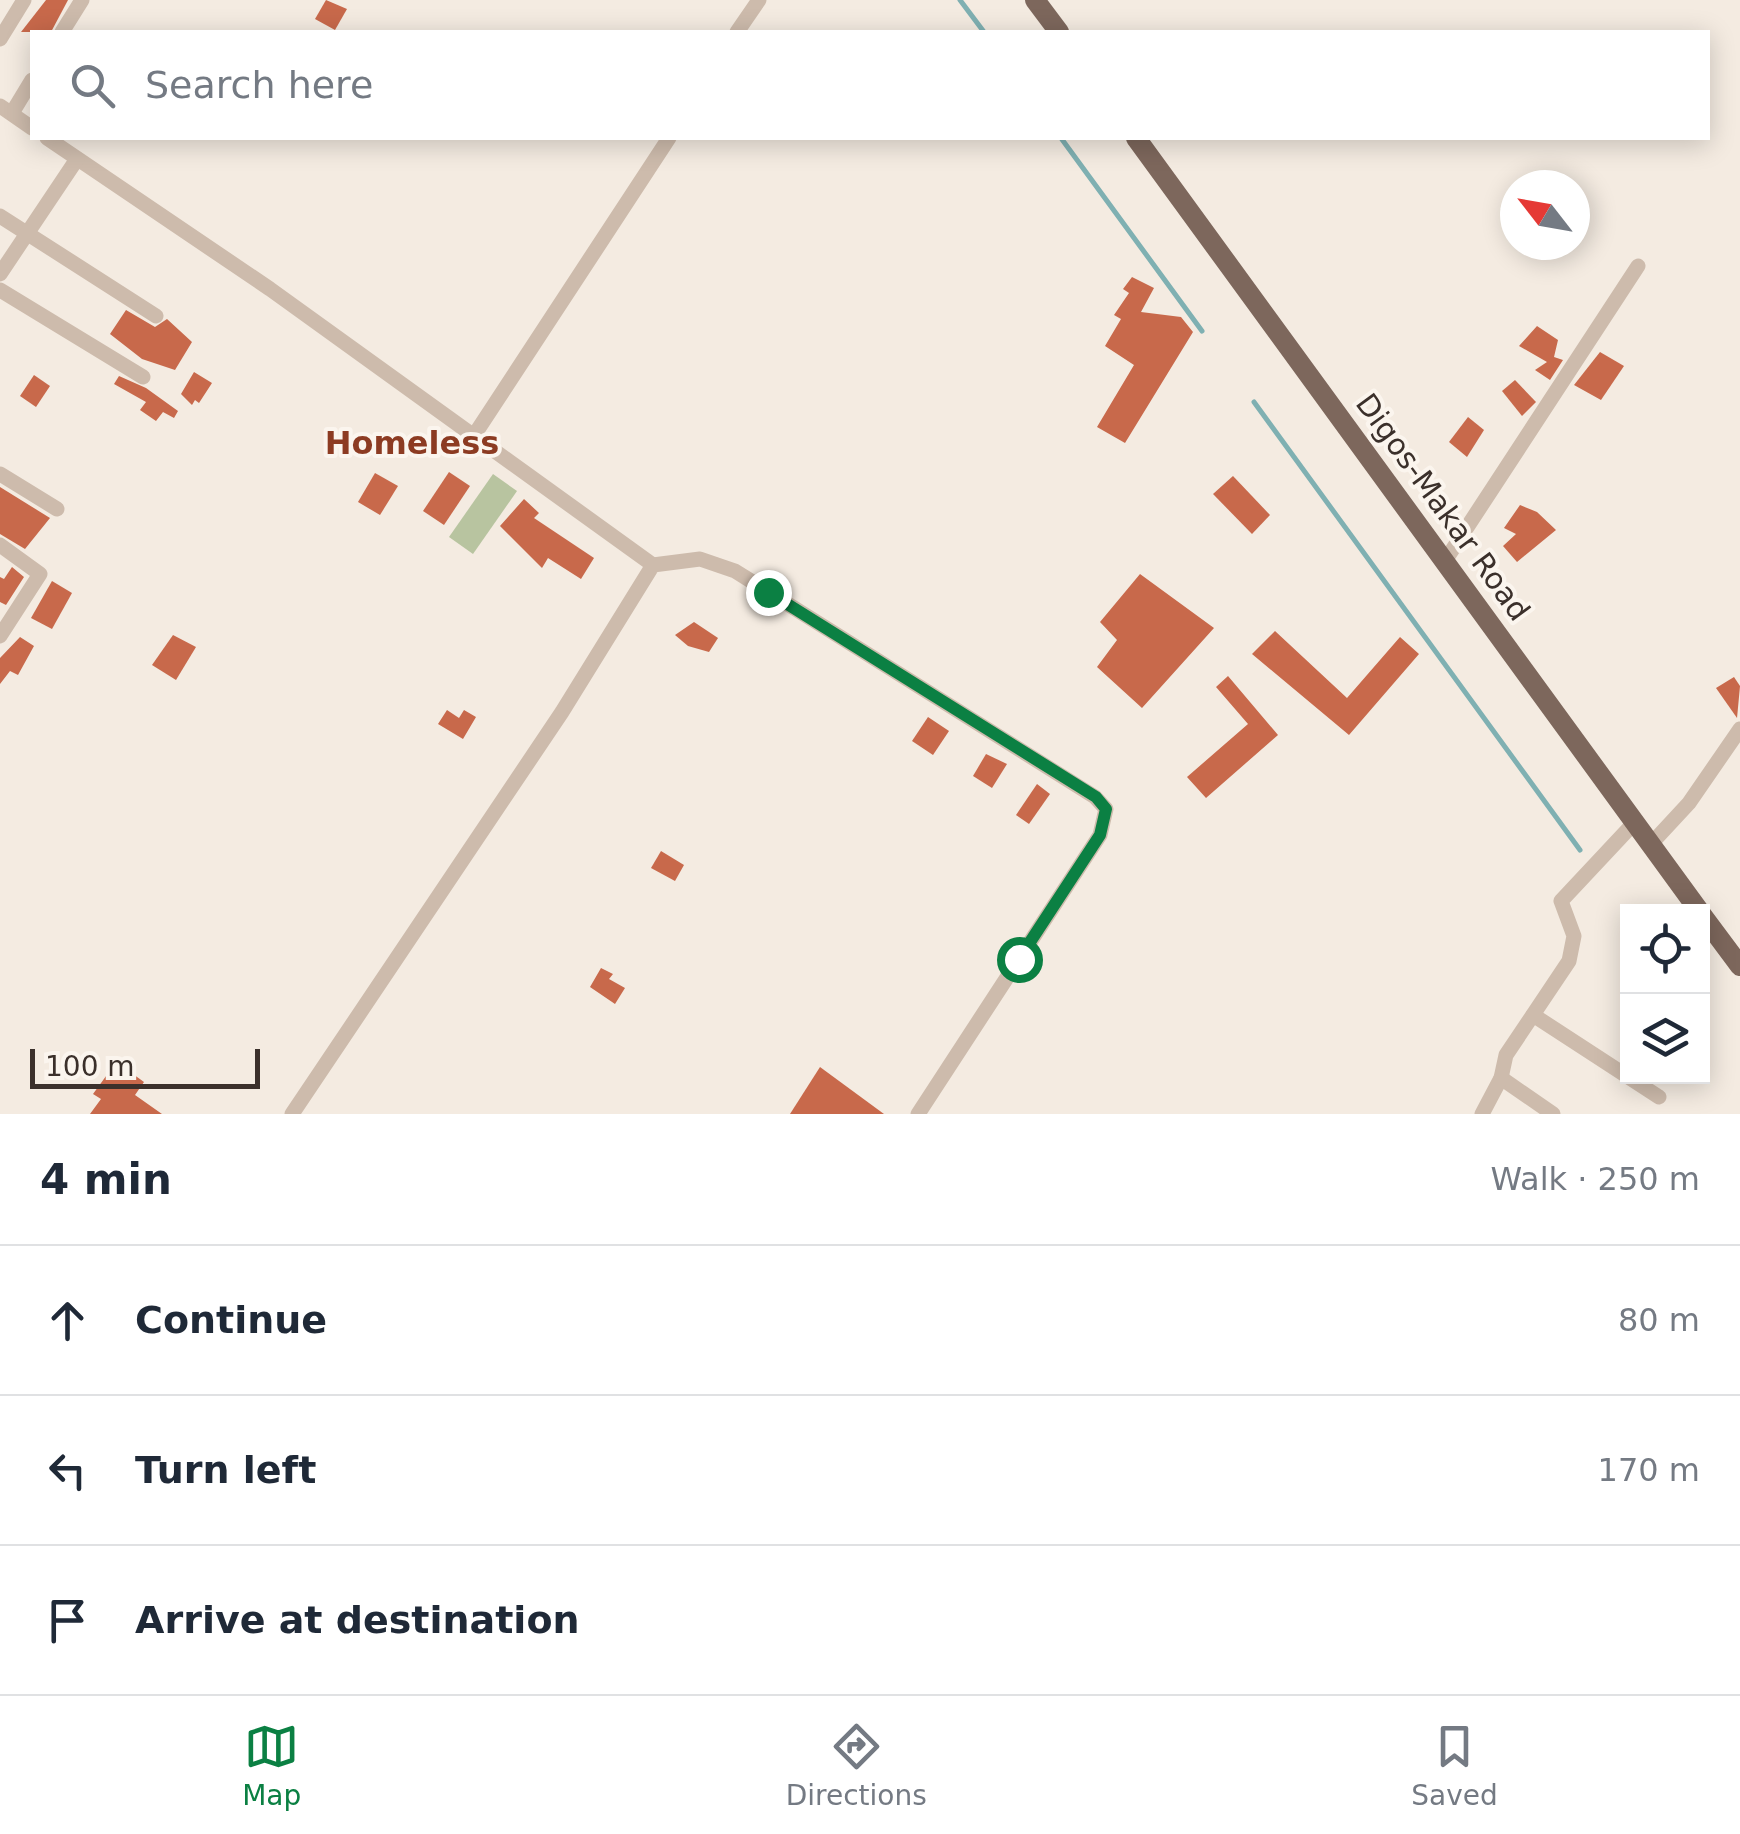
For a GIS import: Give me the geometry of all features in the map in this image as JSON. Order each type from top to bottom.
[{"type":"main road","points":[[1035,0],[1058,30]]},
{"type":"main road","name":"Digos-Makar Road","points":[[1137,140],[1694,904]]},
{"type":"main road","name":"Digos-Makar Road","points":[[1710,925],[1740,966]]},
{"type":"street","points":[[0,39],[24,0]]},
{"type":"street","points":[[63,30],[82,0]]},
{"type":"street","points":[[738,30],[758,0]]},
{"type":"street","points":[[30,82],[6,110],[30,127]]},
{"type":"street","points":[[50,140],[270,289],[654,566],[700,560],[735,572],[1096,797],[1106,809],[1100,835],[918,1114]]},
{"type":"street","points":[[474,437],[668,140]]},
{"type":"street","points":[[0,274],[77,159]]},
{"type":"street","points":[[0,216],[156,316]]},
{"type":"street","points":[[1445,561],[1638,266]]},
{"type":"street","points":[[0,290],[143,377]]},
{"type":"street","points":[[0,474],[57,509]]},
{"type":"street","points":[[0,545],[40,574],[0,636]]},
{"type":"street","points":[[292,1114],[562,712],[654,566]]},
{"type":"street","points":[[1651,844],[1689,804],[1740,729]]},
{"type":"street","points":[[1482,1114],[1500,1078],[1506,1055],[1574,946],[1561,902],[1635,822]]},
{"type":"street","points":[[1532,1015],[1659,1097]]},
{"type":"street","points":[[1500,1078],[1553,1114]]},
{"type":"green space","points":[[493,474],[517,491],[473,554],[449,537]]},
{"type":"building","points":[[46,0],[68,0],[52,30],[21,32]]},
{"type":"building","points":[[326,0],[347,9],[335,30],[315,19]]},
{"type":"building","points":[[1132,277],[1154,288],[1141,312],[1181,317],[1193,332],[1125,443],[1097,427],[1134,365],[1105,346],[1121,319],[1114,315],[1129,293],[1123,289]]},
{"type":"building","points":[[126,310],[155,327],[167,319],[192,342],[175,370],[142,359],[110,334]]},
{"type":"building","points":[[1537,326],[1558,340],[1554,357],[1563,360],[1550,380],[1535,370],[1547,362],[1519,346]]},
{"type":"building","points":[[1600,352],[1624,366],[1601,400],[1574,385]]},
{"type":"building","points":[[194,372],[212,383],[199,403],[195,400],[192,405],[181,394]]},
{"type":"building","points":[[34,375],[50,386],[36,407],[20,396]]},
{"type":"building","points":[[119,376],[146,388],[178,411],[174,418],[163,412],[156,421],[140,410],[146,402],[114,384]]},
{"type":"building","points":[[1515,380],[1536,402],[1522,416],[1502,391]]},
{"type":"building","points":[[1468,417],[1484,430],[1467,457],[1449,442]]},
{"type":"building","points":[[449,472],[470,486],[444,525],[423,511]]},
{"type":"building","points":[[375,473],[398,486],[380,515],[358,502]]},
{"type":"building","points":[[1233,476],[1270,515],[1252,534],[1213,494]]},
{"type":"building","points":[[0,487],[50,518],[25,549],[0,534]]},
{"type":"building","points":[[524,499],[539,513],[534,518],[594,558],[581,579],[548,558],[542,568],[500,526]]},
{"type":"building","points":[[1520,505],[1537,512],[1556,530],[1517,562],[1503,546],[1516,534],[1504,528]]},
{"type":"building","points":[[12,567],[24,577],[6,605],[0,602],[0,577],[4,579]]},
{"type":"building","points":[[1140,574],[1214,628],[1142,708],[1097,667],[1117,640],[1100,622]]},
{"type":"building","points":[[52,581],[72,593],[52,629],[31,618]]},
{"type":"building","points":[[694,622],[718,638],[709,652],[688,646],[675,635]]},
{"type":"building","points":[[1275,631],[1347,698],[1400,637],[1419,654],[1349,735],[1252,654]]},
{"type":"building","points":[[173,635],[196,647],[176,680],[152,665]]},
{"type":"building","points":[[20,637],[34,646],[18,675],[10,671],[0,684],[0,658]]},
{"type":"building","points":[[1228,676],[1278,735],[1206,798],[1187,777],[1248,724],[1216,687]]},
{"type":"building","points":[[1734,677],[1740,686],[1737,718],[1716,688]]},
{"type":"building","points":[[447,710],[459,718],[464,710],[476,717],[463,739],[438,724]]},
{"type":"building","points":[[928,717],[949,731],[933,755],[912,741]]},
{"type":"building","points":[[986,754],[1007,764],[992,788],[973,776]]},
{"type":"building","points":[[1037,784],[1050,794],[1029,824],[1016,815]]},
{"type":"building","points":[[661,851],[684,865],[675,881],[651,868]]},
{"type":"building","points":[[601,968],[613,974],[609,979],[625,988],[615,1004],[590,987]]},
{"type":"building","points":[[820,1067],[884,1114],[790,1114]]},
{"type":"building","points":[[126,1069],[144,1082],[135,1095],[162,1114],[90,1114],[101,1099],[93,1094],[109,1072],[119,1079]]},
{"type":"waterway","points":[[960,0],[982,30]]},
{"type":"waterway","points":[[1062,140],[1202,331]]},
{"type":"waterway","points":[[1254,402],[1580,850]]},
{"type":"district","name":"Homeless","points":[[412,443]]},
{"type":"route","points":[[768,592],[1102,802],[1107,818],[1100,835],[1019,959]]}]
